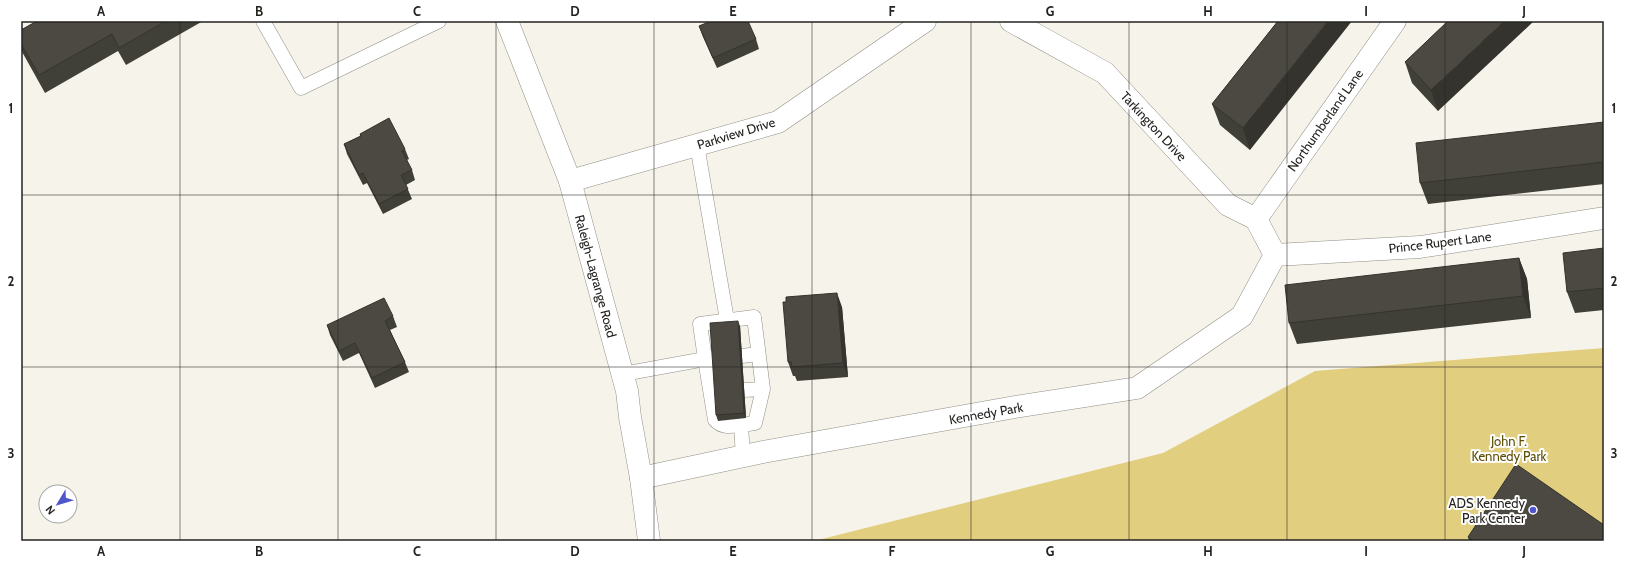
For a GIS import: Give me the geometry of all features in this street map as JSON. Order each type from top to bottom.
[{"type":"street","name":"Raleigh-Lagrange Road","points":[[508,21],[570,181],[623,374],[641,478],[649,541]]},
{"type":"street","name":"Parkview Drive","points":[[570,181],[778,122],[925,21]]},
{"type":"street","name":"Tarkington Drive","points":[[1011,21],[1105,74],[1228,205],[1256,219]]},
{"type":"street","name":"Northumberland Lane","points":[[1256,219],[1395,21]]},
{"type":"street","name":"Prince Rupert Lane","points":[[1275,255],[1420,247],[1604,218]]},
{"type":"street","points":[[1256,219],[1275,255]]},
{"type":"street","name":"Kennedy Park","points":[[641,478],[742,456],[1015,407],[1137,388],[1242,316],[1275,255]]},
{"type":"lane","points":[[263,21],[301,88],[439,21]]},
{"type":"lane","points":[[697,145],[727,320]]},
{"type":"lane","points":[[754,317],[758,354],[763,388],[755,423],[726,426],[719,425],[715,420],[714,392],[709,359],[700,324],[754,317]]},
{"type":"lane","points":[[742,356],[758,354]]},
{"type":"lane","points":[[623,374],[709,359]]},
{"type":"lane","points":[[744,390],[763,388]]},
{"type":"lane","points":[[741,425],[742,456]]},
{"type":"green space","name":"John F. Kennedy Park","points":[[1604,348],[1604,541],[814,541],[1163,453],[1315,371]]},
{"type":"building","points":[[37,21],[166,21],[119,48],[112,34],[39,75],[21,44],[21,30]]},
{"type":"building","points":[[711,21],[748,21],[756,39],[713,58],[699,26]]},
{"type":"building","points":[[1278,21],[1328,21],[1243,128],[1212,104]]},
{"type":"building","points":[[1448,21],[1504,21],[1431,90],[1405,62]]},
{"type":"building","points":[[389,118],[405,149],[402,151],[412,170],[401,175],[408,189],[379,204],[363,173],[359,175],[344,144],[361,136],[360,134]]},
{"type":"building","points":[[1604,122],[1604,162],[1420,183],[1416,143]]},
{"type":"building","points":[[1604,248],[1604,288],[1567,292],[1563,253]]},
{"type":"building","points":[[1519,258],[1523,296],[1289,323],[1285,285]]},
{"type":"building","points":[[837,293],[843,363],[792,367],[791,362],[788,362],[783,302],[786,302],[786,297]]},
{"type":"building","points":[[384,298],[393,316],[385,321],[405,362],[372,378],[355,343],[339,351],[327,325]]},
{"type":"building","points":[[738,321],[744,413],[716,415],[710,323]]},
{"type":"building","name":"ADS Kennedy Park Center","points":[[1516,464],[1604,525],[1604,541],[1474,541],[1468,537]]},
{"type":"place","name":"ADS Kennedy Park Center","points":[[1533,510]]}]
